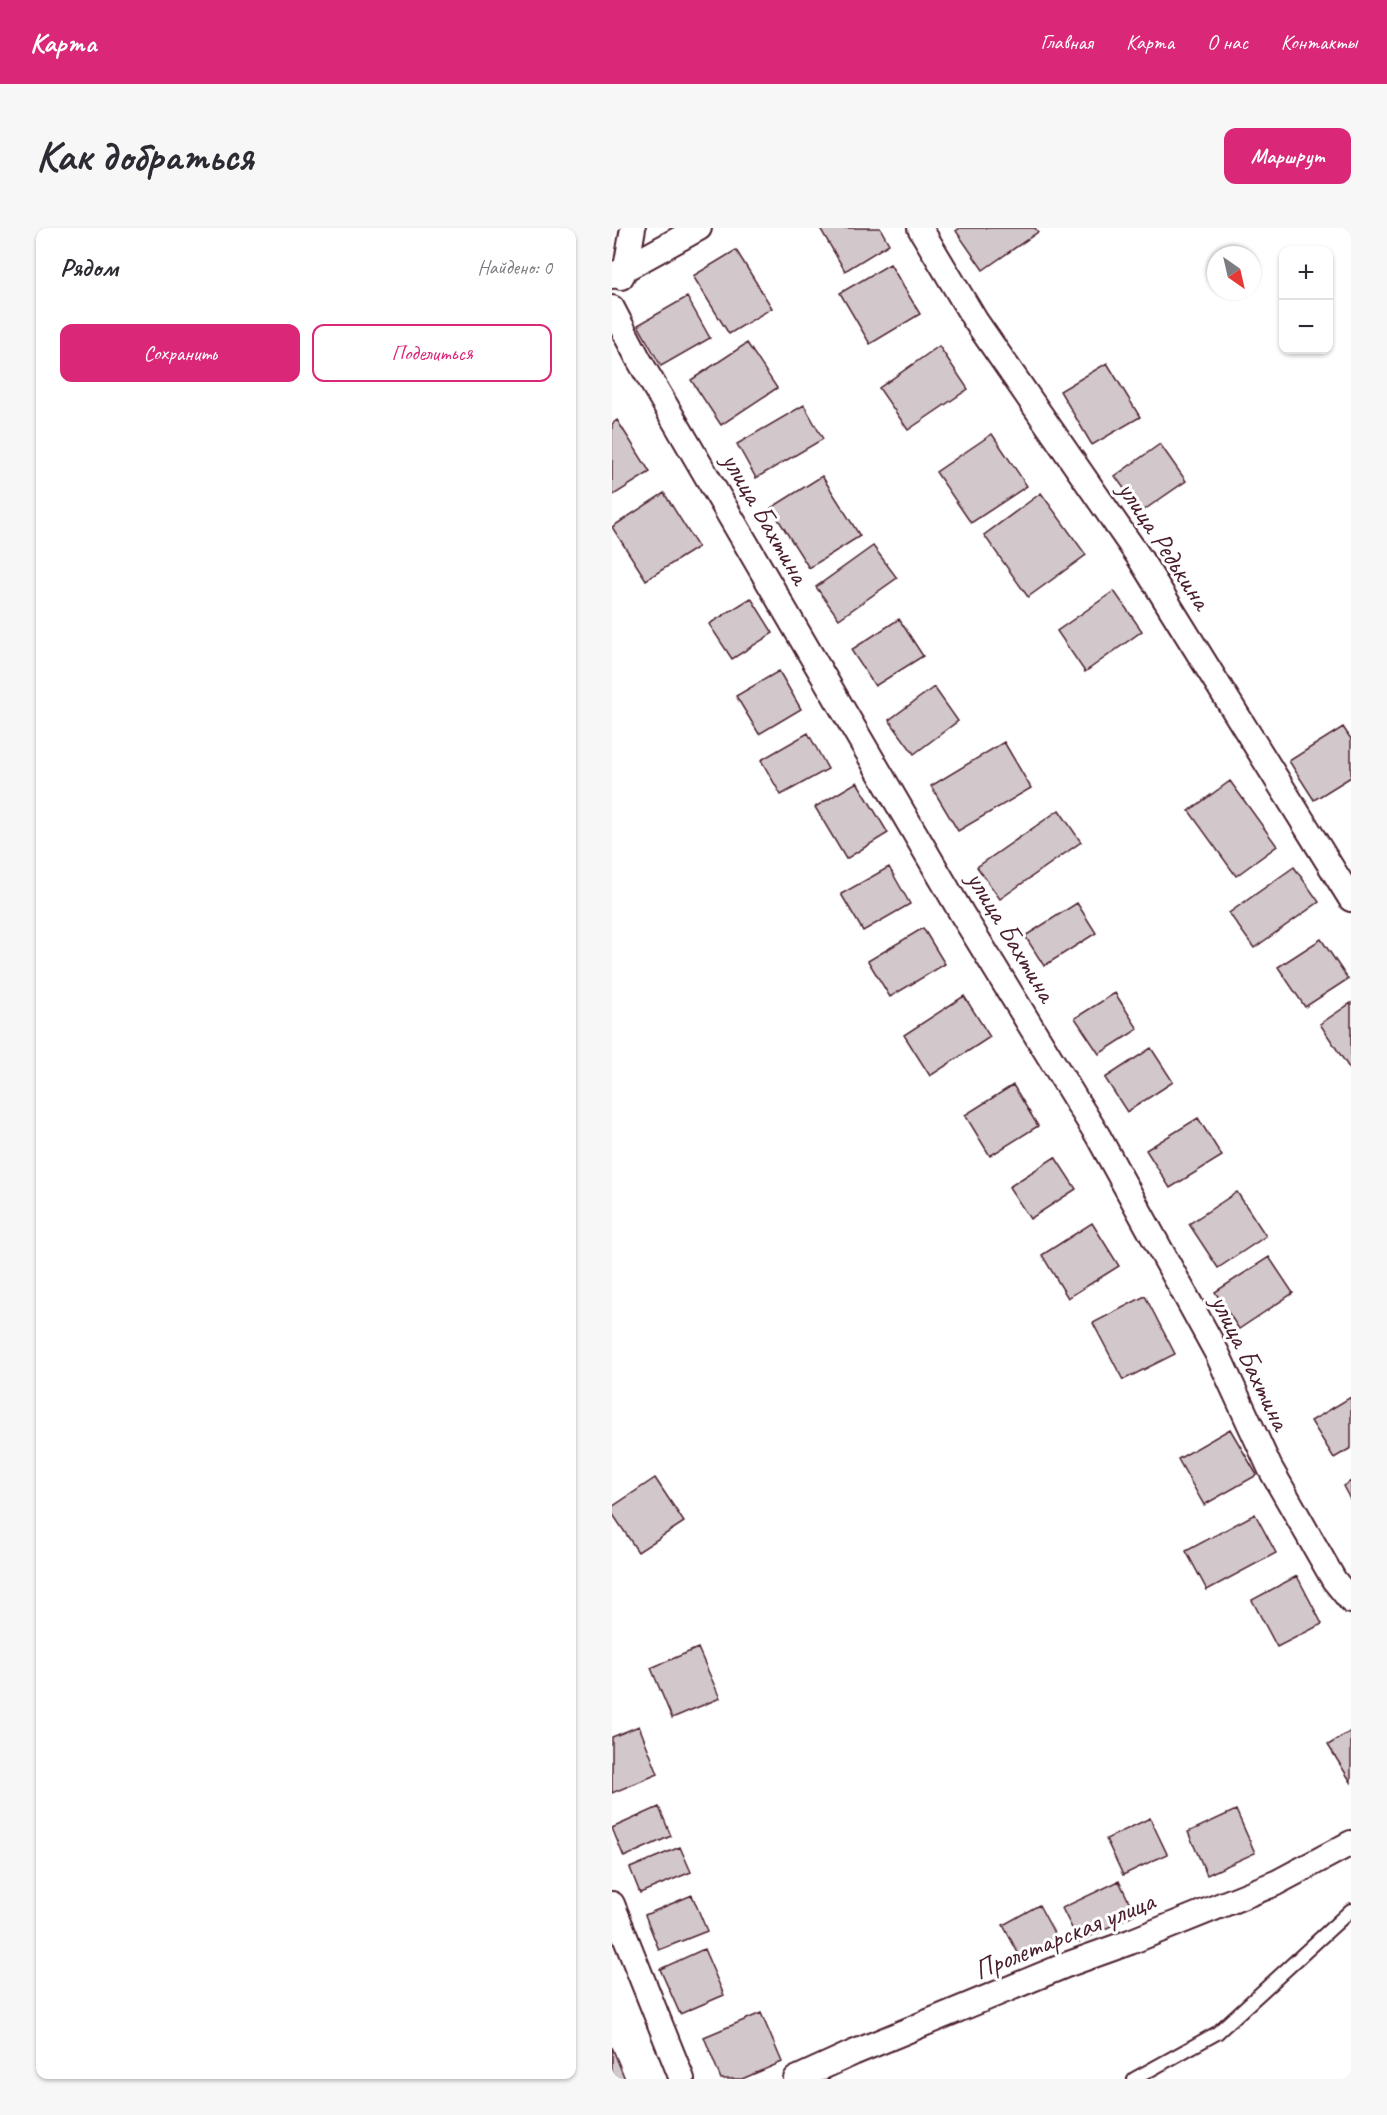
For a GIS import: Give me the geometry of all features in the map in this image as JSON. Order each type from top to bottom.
[{"type":"street","points":[[612,292],[633,228]]},
{"type":"street","points":[[619,272],[699,228]]},
{"type":"street","name":"улица Редькина","points":[[920,228],[975,320],[1139,557],[1351,899]]},
{"type":"street","name":"улица Бахтина","points":[[612,308],[639,360],[962,914],[1098,1136],[1217,1353],[1270,1468],[1334,1580],[1351,1601]]},
{"type":"street","name":"Пролетарская улица","points":[[796,2079],[853,2053],[1045,1974],[1276,1883],[1351,1843]]},
{"type":"street","points":[[612,1904],[682,2079]]},
{"type":"lane","points":[[1134,2079],[1217,2033],[1351,1910]]},
{"type":"building","points":[[820,228],[880,228],[889,244],[845,271]]},
{"type":"building","points":[[960,228],[1035,228],[1038,232],[983,270],[956,231]]},
{"type":"building","points":[[736,250],[772,308],[729,334],[693,276]]},
{"type":"building","points":[[890,264],[920,314],[870,344],[840,293]]},
{"type":"building","points":[[687,297],[710,338],[661,366],[638,325]]},
{"type":"building","points":[[747,343],[777,388],[721,425],[691,380]]},
{"type":"building","points":[[939,346],[968,389],[908,430],[879,388]]},
{"type":"building","points":[[1107,363],[1140,417],[1092,445],[1060,391]]},
{"type":"building","points":[[804,405],[823,439],[756,478],[737,444]]},
{"type":"building","points":[[617,420],[650,472],[612,496],[612,424]]},
{"type":"building","points":[[992,434],[1027,486],[971,523],[936,472]]},
{"type":"building","points":[[1160,444],[1186,481],[1141,512],[1115,476]]},
{"type":"building","points":[[822,476],[860,536],[809,568],[771,508]]},
{"type":"building","points":[[664,493],[698,547],[646,580],[612,527]]},
{"type":"building","points":[[1041,493],[1086,555],[1028,597],[984,535]]},
{"type":"building","points":[[873,546],[897,578],[839,619],[816,587]]},
{"type":"building","points":[[1114,591],[1142,631],[1085,672],[1057,631]]},
{"type":"building","points":[[751,598],[773,633],[732,659],[709,624]]},
{"type":"building","points":[[899,619],[923,656],[875,686],[851,650]]},
{"type":"building","points":[[779,671],[801,709],[759,734],[736,696]]},
{"type":"building","points":[[934,687],[958,721],[914,754],[889,720]]},
{"type":"building","points":[[1343,727],[1351,739],[1351,777],[1314,800],[1289,761]]},
{"type":"building","points":[[808,733],[828,769],[781,795],[761,760]]},
{"type":"building","points":[[1004,742],[1031,788],[958,831],[931,786]]},
{"type":"building","points":[[1230,781],[1277,846],[1236,876],[1189,811]]},
{"type":"building","points":[[857,782],[888,833],[846,859],[815,807]]},
{"type":"building","points":[[1059,810],[1081,842],[1000,899],[977,867]]},
{"type":"building","points":[[889,867],[910,904],[863,931],[841,894]]},
{"type":"building","points":[[1294,867],[1319,902],[1254,948],[1229,913]]},
{"type":"building","points":[[1077,903],[1096,933],[1044,966],[1025,936]]},
{"type":"building","points":[[923,928],[945,964],[890,997],[868,961]]},
{"type":"building","points":[[1321,939],[1348,979],[1305,1007],[1278,967]]},
{"type":"building","points":[[1115,993],[1138,1029],[1099,1054],[1075,1018]]},
{"type":"building","points":[[964,996],[990,1037],[930,1076],[904,1035]]},
{"type":"building","points":[[1351,1003],[1351,1071],[1320,1024]]},
{"type":"building","points":[[1151,1048],[1173,1082],[1127,1112],[1105,1078]]},
{"type":"building","points":[[1013,1085],[1038,1126],[990,1156],[965,1115]]},
{"type":"building","points":[[1198,1118],[1222,1156],[1170,1188],[1146,1150]]},
{"type":"building","points":[[1055,1157],[1076,1189],[1030,1219],[1009,1187]]},
{"type":"building","points":[[1237,1192],[1266,1236],[1218,1268],[1189,1224]]},
{"type":"building","points":[[1092,1223],[1119,1266],[1068,1298],[1042,1255]]},
{"type":"building","points":[[1269,1257],[1293,1293],[1239,1329],[1215,1292]]},
{"type":"building","points":[[1145,1296],[1175,1354],[1123,1380],[1093,1323]]},
{"type":"building","points":[[1351,1397],[1351,1448],[1334,1458],[1311,1421]]},
{"type":"building","points":[[1230,1429],[1257,1475],[1204,1505],[1178,1459]]},
{"type":"building","points":[[655,1478],[684,1522],[638,1552],[612,1513],[612,1507]]},
{"type":"building","points":[[1351,1481],[1351,1501],[1343,1486]]},
{"type":"building","points":[[1255,1514],[1276,1553],[1207,1590],[1186,1551]]},
{"type":"building","points":[[1297,1576],[1322,1624],[1277,1647],[1252,1600]]},
{"type":"building","points":[[698,1648],[720,1698],[672,1718],[651,1668]]},
{"type":"building","points":[[639,1726],[658,1774],[612,1793],[612,1737]]},
{"type":"building","points":[[1351,1731],[1351,1782],[1328,1745]]},
{"type":"building","points":[[659,1807],[671,1836],[624,1857],[612,1828]]},
{"type":"building","points":[[1236,1810],[1255,1853],[1207,1875],[1188,1832]]},
{"type":"building","points":[[1150,1818],[1167,1854],[1123,1875],[1106,1839]]},
{"type":"building","points":[[680,1847],[691,1872],[640,1893],[630,1868]]},
{"type":"building","points":[[1119,1881],[1135,1914],[1079,1942],[1062,1908]]},
{"type":"building","points":[[692,1895],[707,1931],[659,1950],[645,1915]]},
{"type":"building","points":[[1039,1905],[1059,1942],[1023,1962],[1003,1925]]},
{"type":"building","points":[[704,1949],[724,1995],[680,2014],[660,1969]]},
{"type":"building","points":[[761,2013],[782,2062],[742,2079],[721,2079],[704,2037]]},
{"type":"building","points":[[612,2047],[625,2079],[612,2079]]}]
